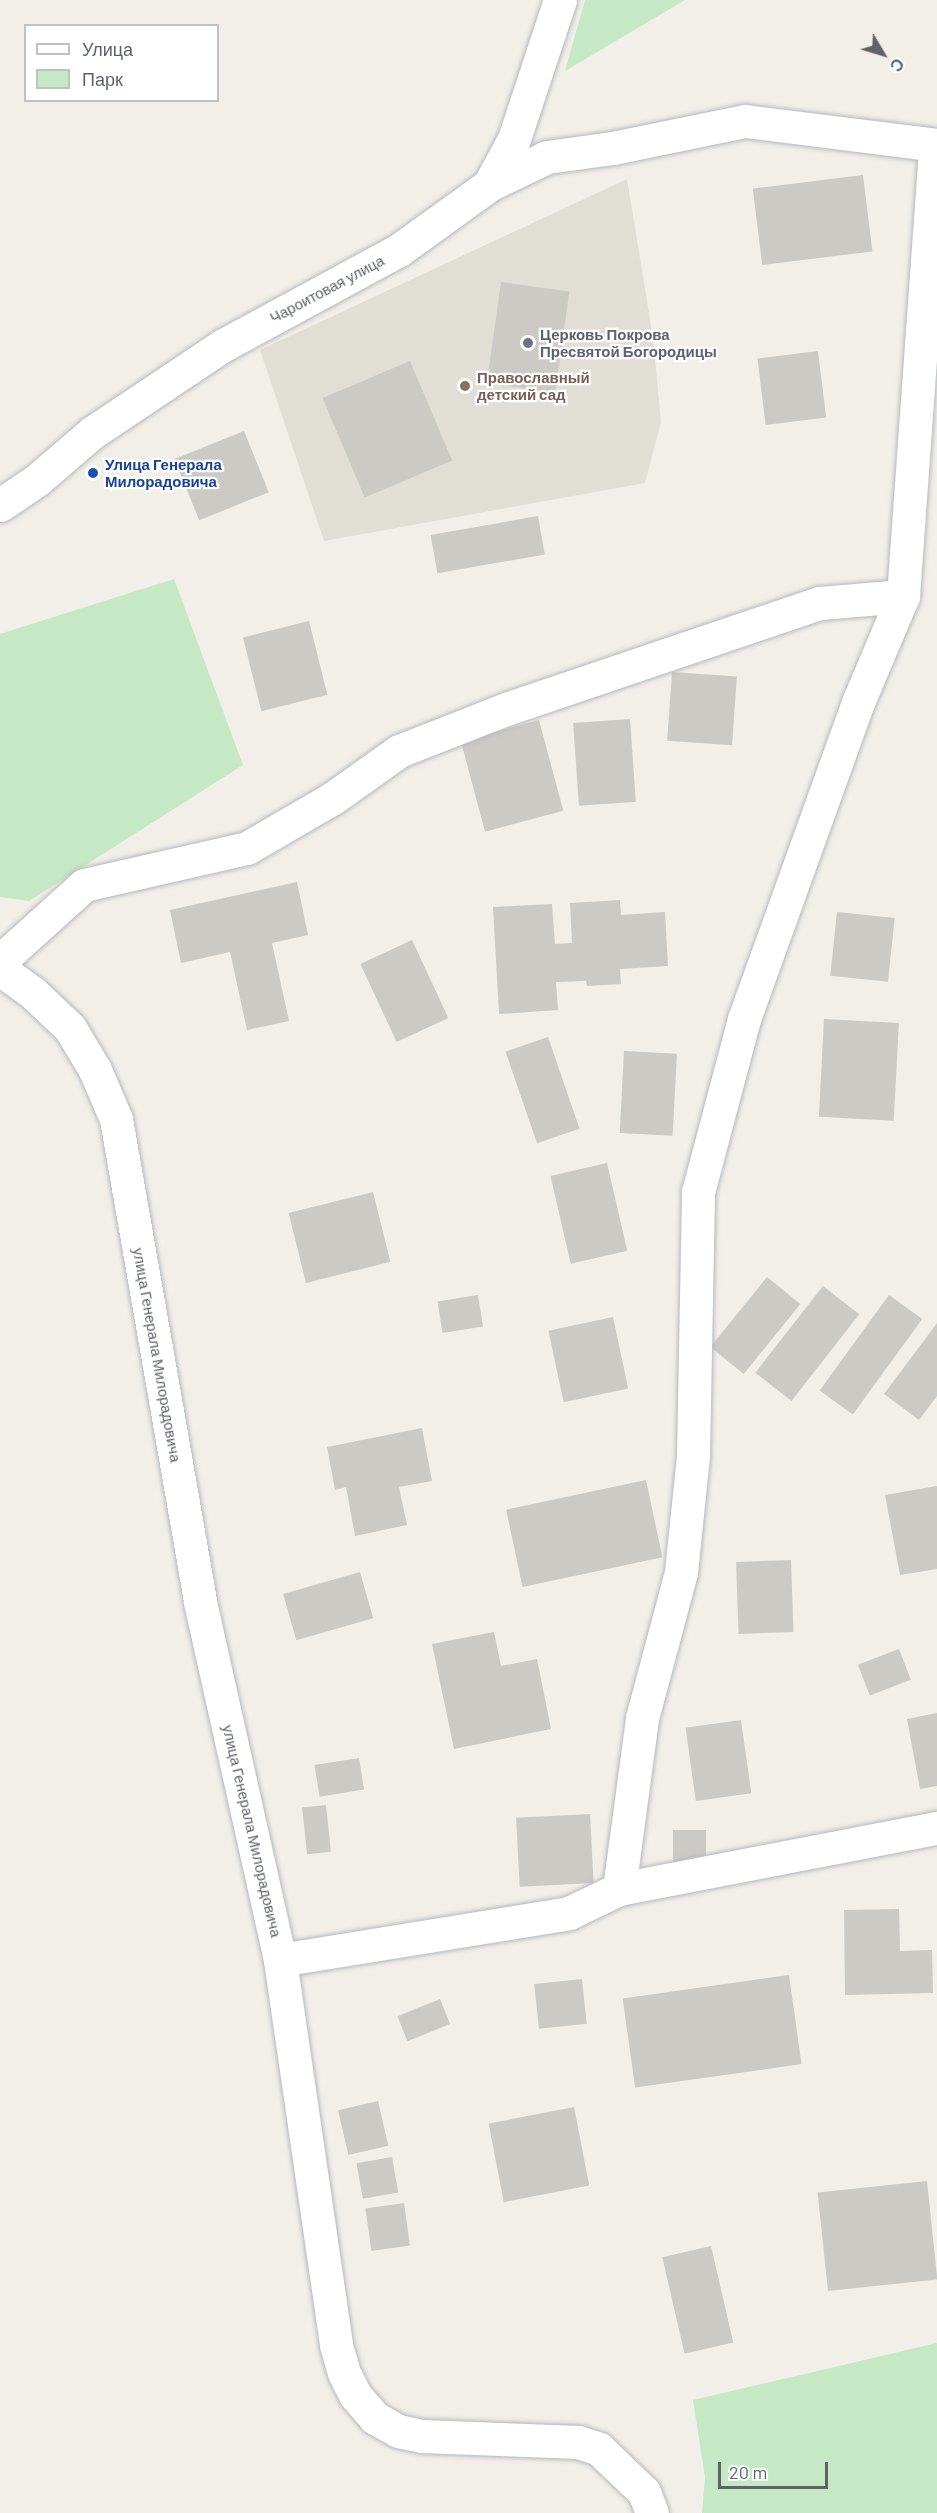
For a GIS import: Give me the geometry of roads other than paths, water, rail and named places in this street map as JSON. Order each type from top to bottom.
[{"type":"street","name":"Чароитовая улица","points":[[0,505],[37,480],[93,432],[222,346],[399,250],[489,185],[514,139],[560,0]]},
{"type":"street","points":[[489,185],[547,157],[613,148],[745,122],[936,145],[903,596],[859,700],[744,1019],[698,1192],[693,1455],[681,1572],[642,1718],[619,1889]]},
{"type":"street","points":[[0,961],[84,885],[247,848],[333,798],[399,751],[509,708],[820,603],[903,596]]},
{"type":"street","name":"улица Генерала Милорадовича","points":[[0,969],[33,993],[70,1028],[94,1070],[116,1119],[200,1602],[280,1960],[336,2345],[355,2395],[375,2418],[406,2433],[578,2442],[599,2448],[644,2492],[652,2513]]},
{"type":"street","points":[[280,1960],[568,1913],[619,1889],[937,1828]]},
{"type":"place","name":"Церковь Покрова Пресвятой Богородицы","points":[[528,343]]},
{"type":"place","name":"Православный детский сад","points":[[465,386]]},
{"type":"place","name":"Улица Генерала Милорадовича","points":[[93,473]]}]
